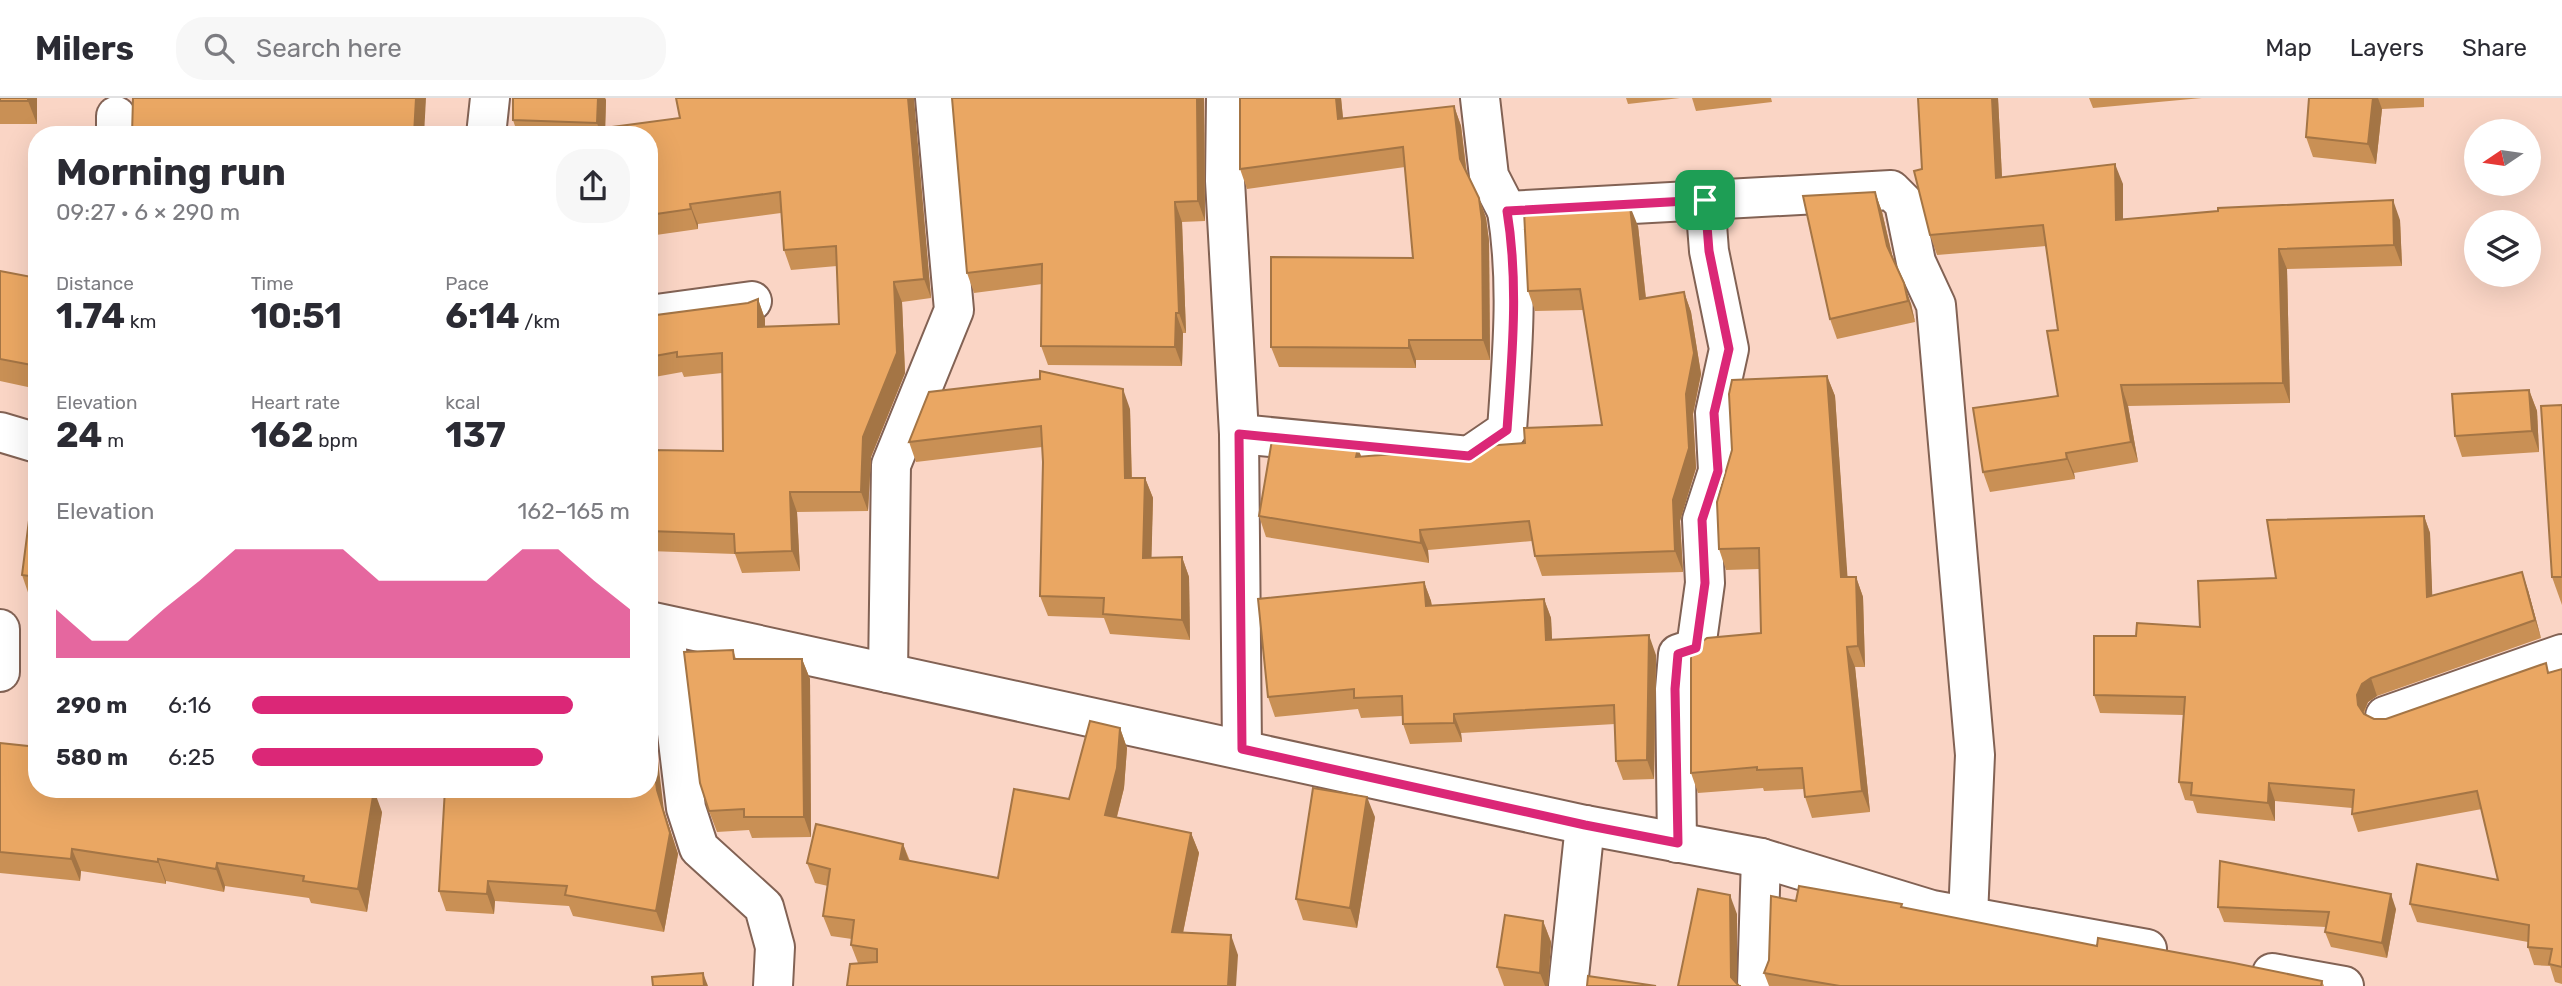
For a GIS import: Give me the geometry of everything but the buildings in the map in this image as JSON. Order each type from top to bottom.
[{"type":"street","points":[[487,126],[490,98]]},
{"type":"street","points":[[888,673],[891,465],[954,310],[935,98]]},
{"type":"street","points":[[1226,98],[1225,181],[1239,434],[1242,749]]},
{"type":"street","points":[[1239,434],[1469,456],[1507,430],[1514,318],[1512,243],[1507,211],[1489,176],[1480,98]]},
{"type":"street","points":[[1507,211],[1891,190],[1904,202],[1916,262],[1936,305],[1939,332],[1976,755],[1968,916]]},
{"type":"street","points":[[1678,843],[1675,689],[1678,654],[1696,648],[1705,583],[1702,520],[1718,471],[1714,413],[1729,349],[1709,251],[1705,200]]},
{"type":"street","points":[[658,314],[752,301]]},
{"type":"street","points":[[0,432],[28,440]]},
{"type":"street","points":[[658,623],[1585,825],[1761,858],[1932,910],[2179,955]]},
{"type":"street","points":[[0,629],[0,672]]},
{"type":"street","points":[[658,629],[686,808],[699,848],[764,907],[775,947],[773,986]]},
{"type":"street","points":[[2385,716],[2562,654]]},
{"type":"street","points":[[1568,986],[1585,825]]},
{"type":"street","points":[[1758,986],[1761,858]]},
{"type":"street","points":[[2234,965],[2343,986]]},
{"type":"route","points":[[1705,200],[1709,251],[1729,349],[1714,413],[1718,471],[1702,520],[1705,583],[1696,648],[1678,654],[1675,689],[1678,843],[1242,749],[1239,434],[1469,456],[1507,430],[1514,318],[1512,243],[1507,211],[1584,204],[1705,200]]}]
